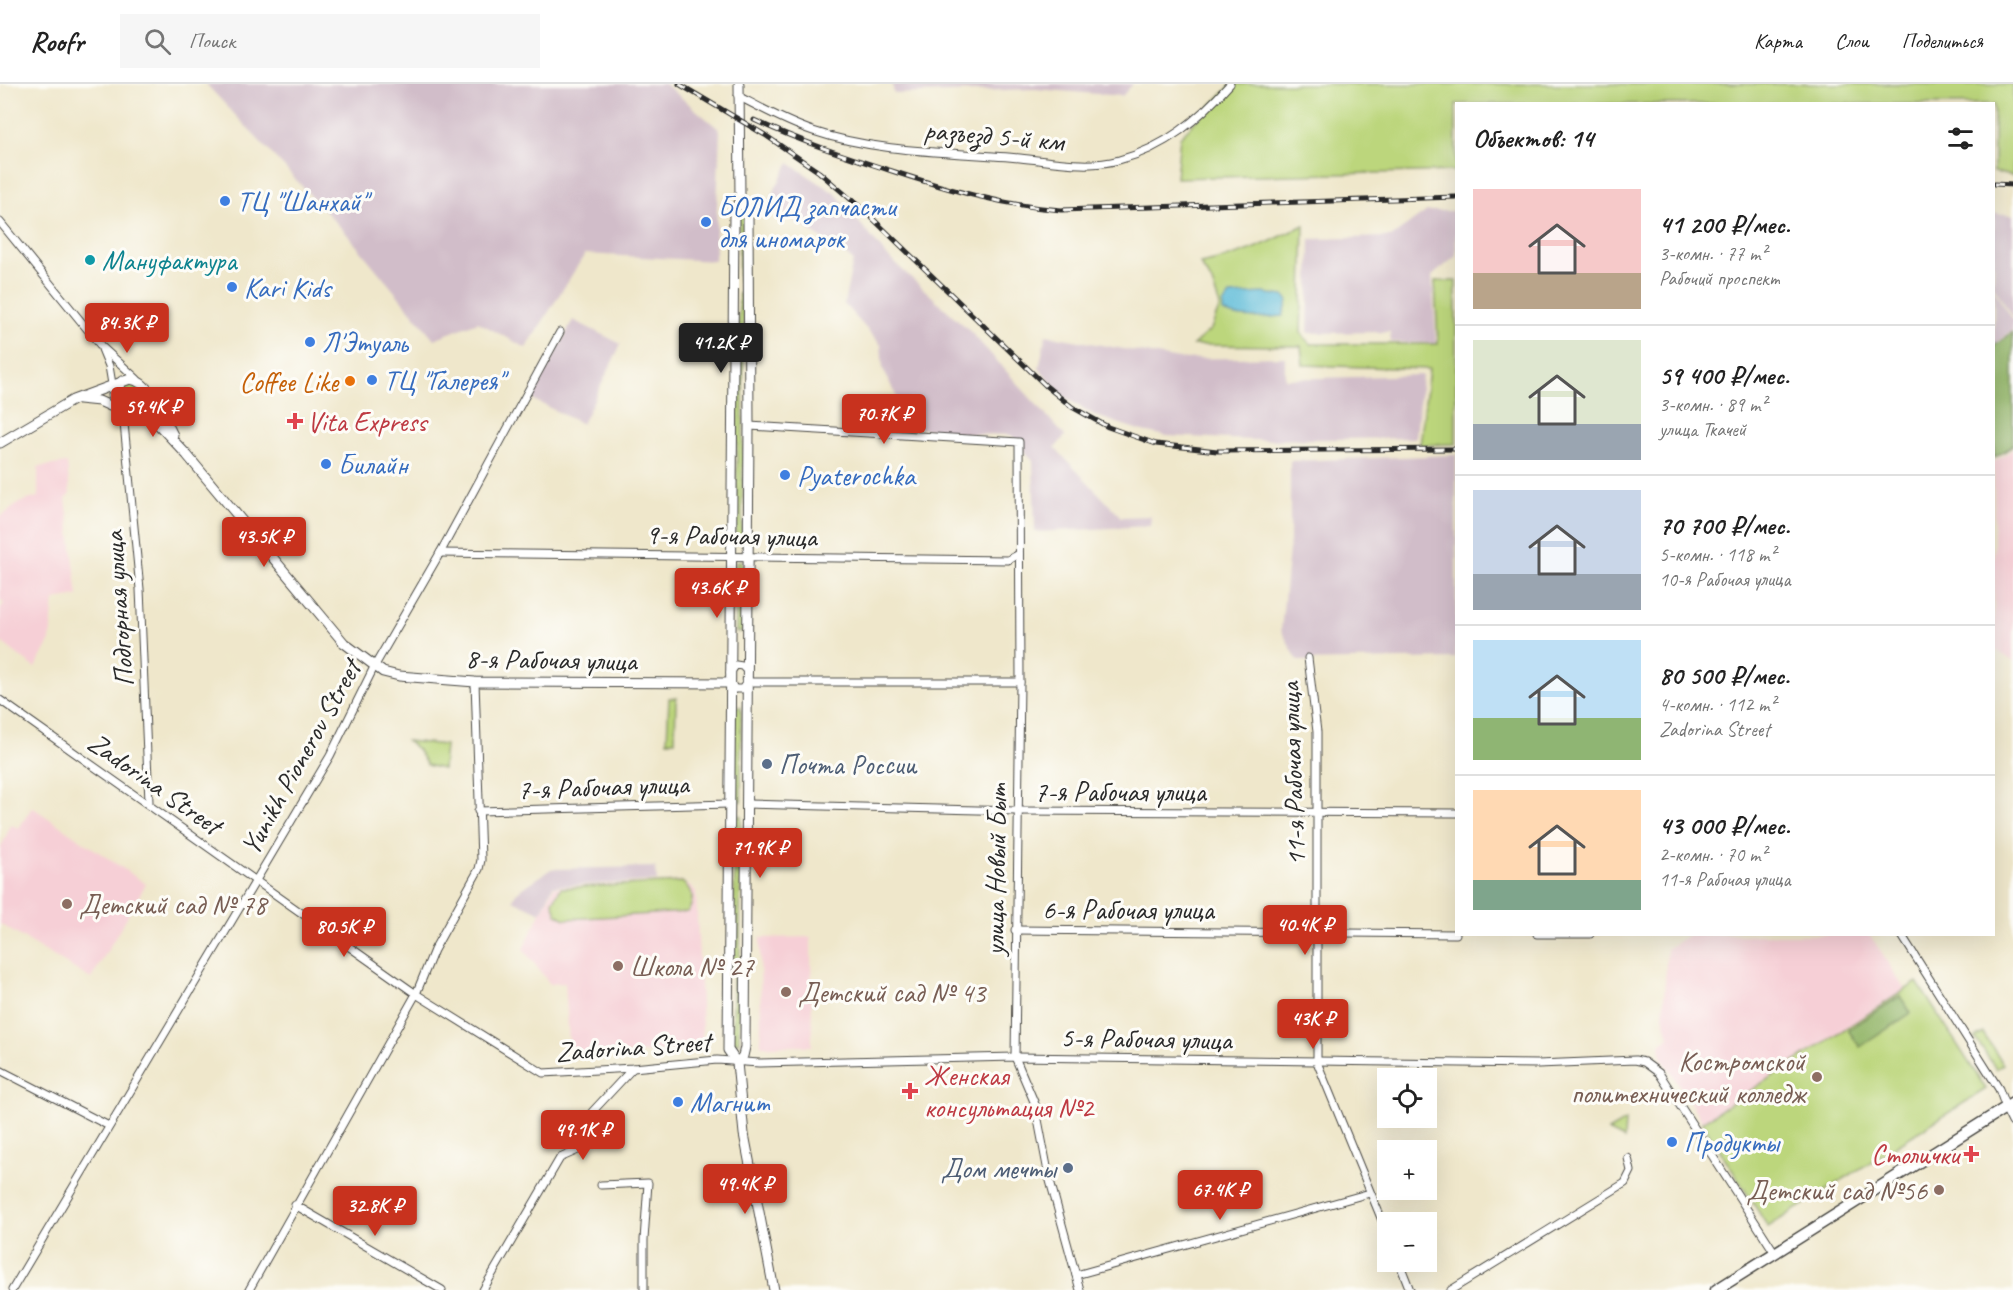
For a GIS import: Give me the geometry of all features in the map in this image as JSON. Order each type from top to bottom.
[{"type":"main road","points":[[1716,1290],[2010,1105]]},
{"type":"street","points":[[739,84],[740,199],[734,213],[728,1047],[729,1054],[737,1063],[744,1134],[774,1290]]},
{"type":"street","name":"разъезд 5-й км","points":[[738,96],[782,119],[815,132],[869,143],[1076,164],[1118,160],[1155,147],[1189,125],[1230,84]]},
{"type":"street","points":[[737,1063],[743,1056],[745,1047],[749,426],[748,213],[740,199]]},
{"type":"street","points":[[0,222],[101,346],[149,392],[178,445]]},
{"type":"street","name":"Yunikh Pionerov Street","points":[[12,1290],[330,756],[374,668],[440,553],[560,332]]},
{"type":"street","points":[[101,346],[113,384],[113,395],[121,411]]},
{"type":"street","points":[[0,443],[73,400],[123,380],[137,379]]},
{"type":"street","points":[[113,395],[123,380]]},
{"type":"street","points":[[140,413],[147,404],[149,392]]},
{"type":"street","points":[[73,400],[99,401],[121,411],[140,413],[153,419],[178,445],[344,642],[374,668]]},
{"type":"street","name":"Подгорная улица","points":[[121,411],[140,589],[149,802]]},
{"type":"street","name":"улица Новый Быт","points":[[749,426],[1019,441],[1020,682],[1016,811],[1015,1057],[1035,1104],[1049,1177],[1080,1290]]},
{"type":"street","name":"9-я Рабочая улица","points":[[440,553],[1008,560],[1019,554]]},
{"type":"street","name":"11-я Рабочая улица","points":[[1308,658],[1317,732],[1317,1062],[1378,1212]]},
{"type":"street","points":[[730,678],[736,666],[742,666],[747,672]]},
{"type":"street","name":"8-я Рабочая улица","points":[[374,668],[399,676],[475,682],[730,678]]},
{"type":"street","points":[[730,678],[735,689],[742,689],[747,682]]},
{"type":"street","points":[[249,1290],[416,994],[434,950],[480,864],[475,682]]},
{"type":"street","points":[[747,682],[1020,682]]},
{"type":"street","name":"Zadorina Street","points":[[0,699],[149,802],[416,994],[543,1073],[717,1060],[737,1063]]},
{"type":"street","name":"7-я Рабочая улица","points":[[478,811],[729,804]]},
{"type":"street","name":"7-я Рабочая улица","points":[[747,804],[1016,811],[1455,813]]},
{"type":"street","name":"6-я Рабочая улица","points":[[1015,930],[1455,934]]},
{"type":"street","points":[[1901,936],[2010,1105],[2013,1122]]},
{"type":"street","name":"5-я Рабочая улица","points":[[737,1063],[1015,1057],[1317,1062],[1644,1062],[1659,1072],[1775,1253]]},
{"type":"street","points":[[483,1290],[560,1158],[596,1142],[592,1112],[633,1068]]},
{"type":"street","points":[[0,1070],[109,1126]]},
{"type":"street","points":[[1451,1290],[1625,1183],[1631,1171],[1628,1158]]},
{"type":"street","points":[[601,1185],[648,1183],[644,1240],[644,1290]]},
{"type":"street","points":[[1076,1275],[1370,1193]]},
{"type":"street","points":[[295,1205],[441,1290]]},
{"type":"street","points":[[1402,1272],[1410,1290]]},
{"type":"shaded area","points":[[206,84],[665,84],[720,130],[715,261],[585,254],[526,348],[478,322],[434,339],[346,233]]},
{"type":"shaded area","points":[[892,84],[1133,84],[1122,96],[1035,89],[894,94]]},
{"type":"shaded area","points":[[789,163],[836,194],[887,256],[969,330],[1065,436],[1055,448],[1121,517],[1151,516],[1150,526],[1035,532],[1033,461],[1011,435],[962,434],[917,428],[901,406],[883,369],[881,345],[844,304],[853,260],[768,202]]},
{"type":"shaded area","points":[[1427,211],[1455,211],[1455,257],[1432,276],[1436,343],[1391,342],[1390,332],[1308,333],[1310,239],[1391,237]]},
{"type":"shaded area","points":[[1995,213],[2013,215],[2013,317],[1995,289]]},
{"type":"shaded area","points":[[1995,292],[2013,320],[2013,330],[1995,343]]},
{"type":"shaded area","points":[[573,320],[621,344],[582,424],[532,399]]},
{"type":"shaded area","points":[[1046,335],[1179,359],[1285,357],[1285,379],[1422,375],[1416,438],[1253,440],[1167,436],[1142,431],[1096,416],[1063,396],[1039,368]]},
{"type":"shaded area","points":[[2013,449],[2013,661],[1995,650],[1995,461]]},
{"type":"shaded area","points":[[1455,455],[1455,658],[1298,661],[1281,630],[1290,540],[1290,461]]},
{"type":"shaded area","points":[[67,463],[70,494],[66,498],[78,596],[54,600],[50,640],[35,668],[0,641],[0,609],[4,603],[0,600],[0,517],[21,502],[38,497],[38,467]]},
{"type":"shaded area","name":"Детский сад № 78","points":[[32,807],[146,884],[91,979],[0,924],[0,849],[11,825],[19,828]]},
{"type":"shaded area","points":[[655,867],[657,881],[553,886],[541,913],[513,900],[516,893],[551,869]]},
{"type":"shaded area","name":"Школа № 27","points":[[682,881],[696,891],[703,1049],[570,1057],[565,983],[550,984],[523,949],[554,887]]},
{"type":"shaded area","name":"Костромской политехнический колледж","points":[[1687,936],[1871,936],[1973,1096],[1769,1226],[1661,1057],[1660,1044],[1669,1037],[1663,1016],[1667,949]]},
{"type":"shaded area","name":"Детский сад № 43","points":[[811,937],[812,1046],[761,1046],[760,938]]},
{"type":"green space","points":[[1232,84],[2013,84],[2013,176],[1995,172],[1995,102],[1455,102],[1455,171],[1176,178],[1180,137]]},
{"type":"green space","points":[[739,213],[744,213],[744,282],[739,282]]},
{"type":"green space","points":[[1304,225],[1301,333],[1310,344],[1438,344],[1435,281],[1455,281],[1455,444],[1420,445],[1429,369],[1303,365],[1301,346],[1193,345],[1211,329],[1220,306],[1211,280],[1200,264],[1228,257]]},
{"type":"green space","points":[[739,294],[744,294],[742,543],[736,543]]},
{"type":"green space","points":[[2013,332],[2013,446],[1995,457],[1995,345]]},
{"type":"green space","points":[[131,383],[140,387],[144,396],[140,405],[131,409],[122,405],[118,396],[122,387]]},
{"type":"green space","points":[[736,561],[742,561],[742,632],[736,632]]},
{"type":"green space","points":[[669,698],[676,698],[675,741],[667,741]]},
{"type":"green space","points":[[735,707],[741,707],[741,801],[735,801]]},
{"type":"green space","points":[[407,741],[445,745],[443,769],[427,765],[417,749]]},
{"type":"green space","points":[[735,816],[741,816],[739,1042],[733,1042]]},
{"type":"green space","points":[[682,882],[692,896],[688,912],[565,919],[557,914],[553,902],[561,888]]},
{"type":"green space","points":[[1917,982],[1986,1089],[1768,1227],[1702,1122]]},
{"type":"green space","points":[[1900,996],[1911,1013],[1860,1047],[1848,1030]]},
{"type":"green space","points":[[1983,1033],[2003,1064],[1996,1069],[1975,1038]]},
{"type":"green space","points":[[1625,1121],[1624,1139],[1608,1131]]},
{"type":"water","points":[[1263,293],[1284,296],[1288,301],[1283,316],[1245,317],[1223,312],[1223,304],[1230,295]]},
{"type":"railway","points":[[679,84],[765,135],[819,172],[869,215],[1046,386],[1072,407],[1108,427],[1156,444],[1217,451],[1455,449]]},
{"type":"railway","points":[[754,120],[822,148],[934,184],[976,196],[1039,208],[1061,210],[1455,197]]},
{"type":"railway","points":[[1995,184],[2013,185]]},
{"type":"place","name":"ТЦ \"Шанхай\"","points":[[225,201]]},
{"type":"place","name":"БОЛИД запчасти для иномарок","points":[[706,222]]},
{"type":"place","name":"Мануфактура","points":[[90,260]]},
{"type":"place","name":"Kari Kids","points":[[232,287]]},
{"type":"place","name":"Л'Этуаль","points":[[310,342]]},
{"type":"place","name":"ТЦ \"Галерея\"","points":[[372,380]]},
{"type":"place","name":"Coffee Like","points":[[350,381]]},
{"type":"place","name":"Vita Express","points":[[295,421]]},
{"type":"place","name":"Билайн","points":[[326,464]]},
{"type":"place","name":"Pyaterochka","points":[[785,475]]},
{"type":"place","name":"Почта России","points":[[767,764]]},
{"type":"place","name":"Детский сад № 78","points":[[67,904]]},
{"type":"place","name":"Школа № 27","points":[[618,966]]},
{"type":"place","name":"Детский сад № 43","points":[[786,992]]},
{"type":"place","name":"Костромской политехнический колледж","points":[[1817,1077]]},
{"type":"place","name":"Женская консультация №2","points":[[910,1091]]},
{"type":"place","name":"Магнит","points":[[678,1102]]},
{"type":"place","name":"Продукты","points":[[1672,1142]]},
{"type":"place","name":"Столички","points":[[1971,1154]]},
{"type":"place","name":"Дом мечты","points":[[1068,1168]]},
{"type":"place","name":"Детский сад №56","points":[[1939,1190]]}]
